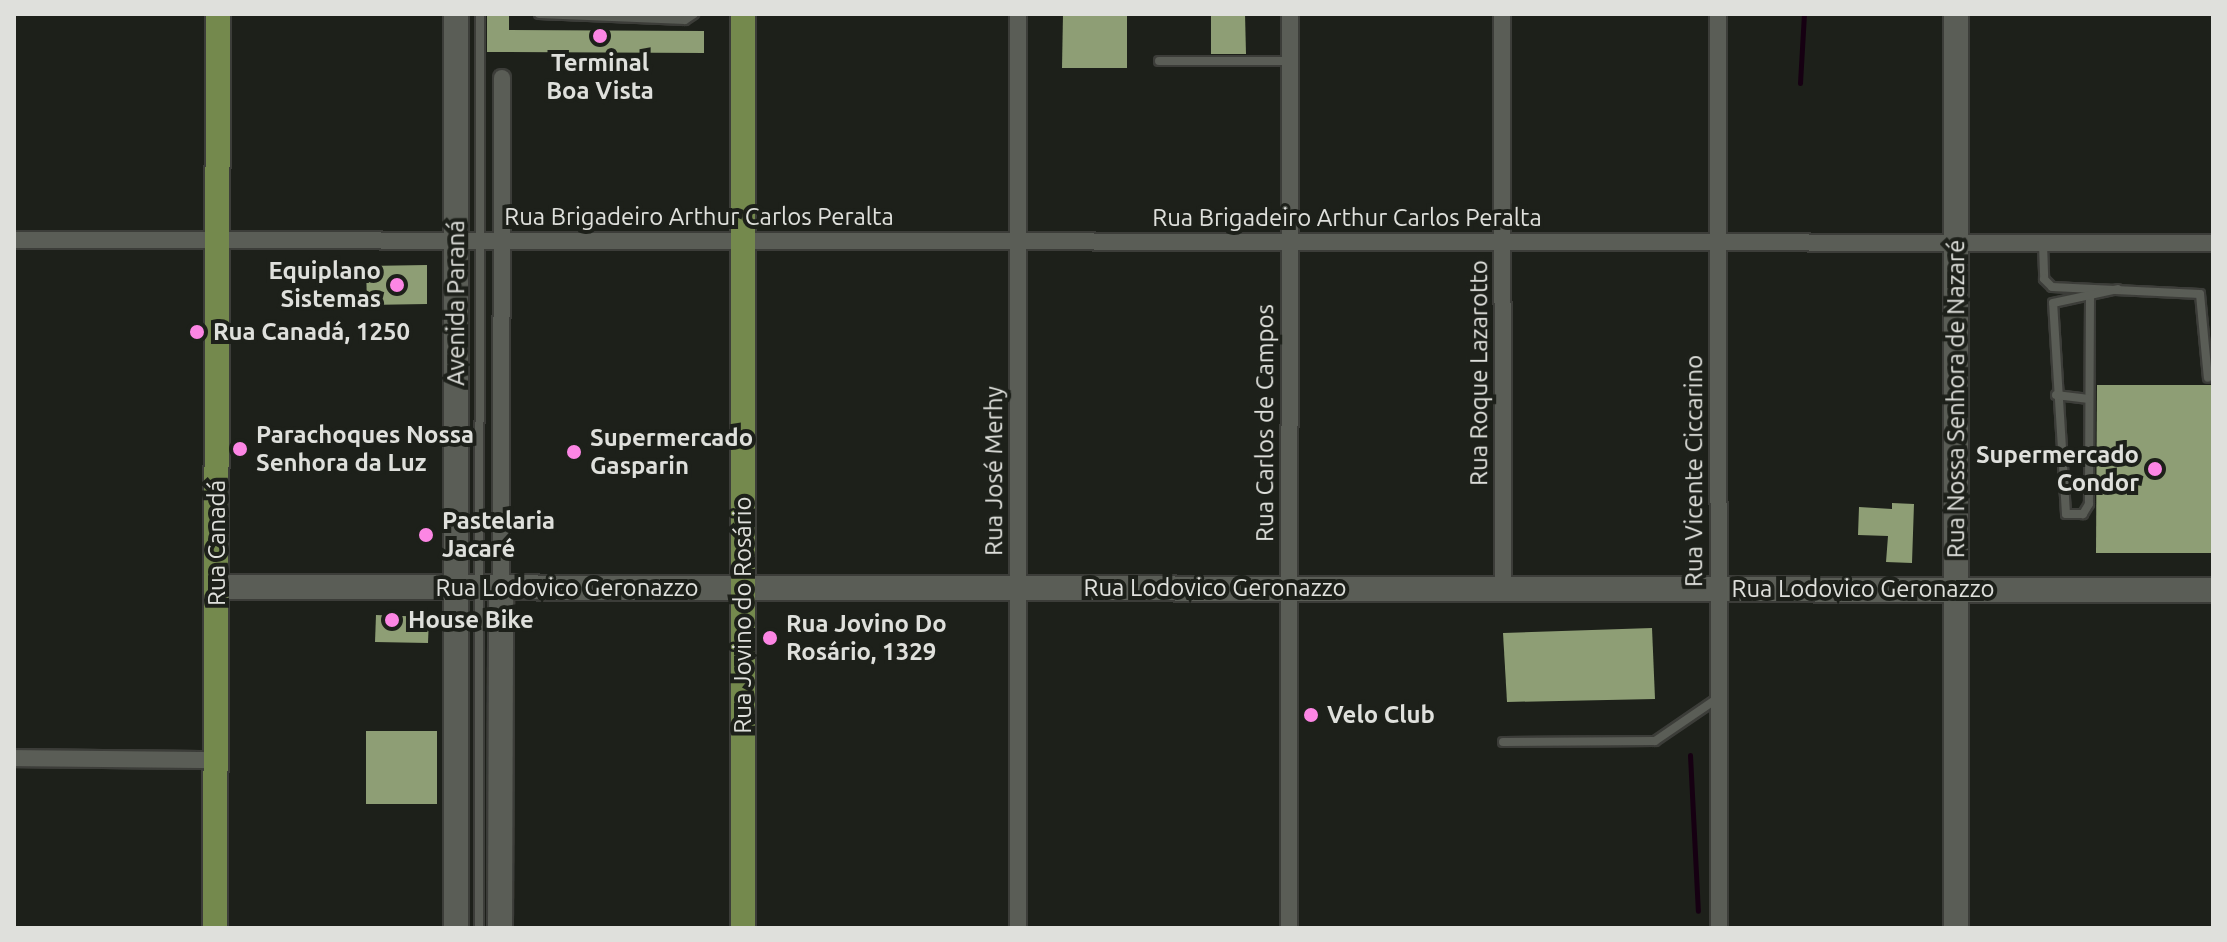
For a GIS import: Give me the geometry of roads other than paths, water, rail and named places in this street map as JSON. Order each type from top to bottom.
[{"type":"main road","name":"Rua Canadá","points":[[215,928],[218,14]]},
{"type":"main road","name":"Rua Jovino do Rosário","points":[[743,14],[743,928]]},
{"type":"street","name":"Avenida Paraná","points":[[456,14],[468,241],[479,588],[500,928]]},
{"type":"street","name":"Rua José Merhy","points":[[1018,14],[1018,928]]},
{"type":"street","name":"Rua Carlos de Campos","points":[[1289,928],[1290,14]]},
{"type":"street","name":"Rua Roque Lazarotto","points":[[1502,14],[1503,589]]},
{"type":"street","name":"Rua Vicente Ciccarino","points":[[1718,14],[1719,928]]},
{"type":"street","name":"Rua Nossa Senhora de Nazaré","points":[[1956,14],[1956,928]]},
{"type":"street","name":"Avenida Paraná","points":[[456,928],[501,241],[502,78]]},
{"type":"street","name":"Rua Brigadeiro Arthur Carlos Peralta","points":[[14,240],[2213,243]]},
{"type":"street","name":"Rua Lodovico Geronazzo","points":[[216,587],[2213,590]]},
{"type":"street","points":[[14,758],[216,760]]},
{"type":"lane","points":[[468,241],[480,14]]},
{"type":"lane","points":[[539,14],[685,20],[694,14]]},
{"type":"lane","points":[[1159,61],[1290,61]]},
{"type":"lane","points":[[2043,243],[2044,279],[2052,287],[2200,294],[2208,378]]},
{"type":"lane","points":[[2090,297],[2088,510],[2066,514],[2056,395],[2053,303],[2118,289]]},
{"type":"lane","points":[[2056,395],[2089,399]]},
{"type":"lane","points":[[479,588],[479,928]]},
{"type":"lane","points":[[1503,742],[1655,741],[1719,698]]},
{"type":"waterway","points":[[1800,83],[1804,14]]},
{"type":"waterway","points":[[1690,755],[1698,911]]},
{"type":"place","name":"Terminal Boa Vista","points":[[600,36]]},
{"type":"place","name":"Equiplano Sistemas","points":[[397,285]]},
{"type":"place","name":"Rua Canadá, 1250","points":[[197,332]]},
{"type":"place","name":"Parachoques Nossa Senhora da Luz","points":[[240,449]]},
{"type":"place","name":"Supermercado Gasparin","points":[[574,452]]},
{"type":"place","name":"Supermercado Condor","points":[[2155,469]]},
{"type":"place","name":"Pastelaria Jacaré","points":[[426,535]]},
{"type":"place","name":"House Bike","points":[[392,620]]},
{"type":"place","name":"Rua Jovino Do Rosário, 1329","points":[[770,638]]},
{"type":"place","name":"Velo Club","points":[[1311,715]]}]
